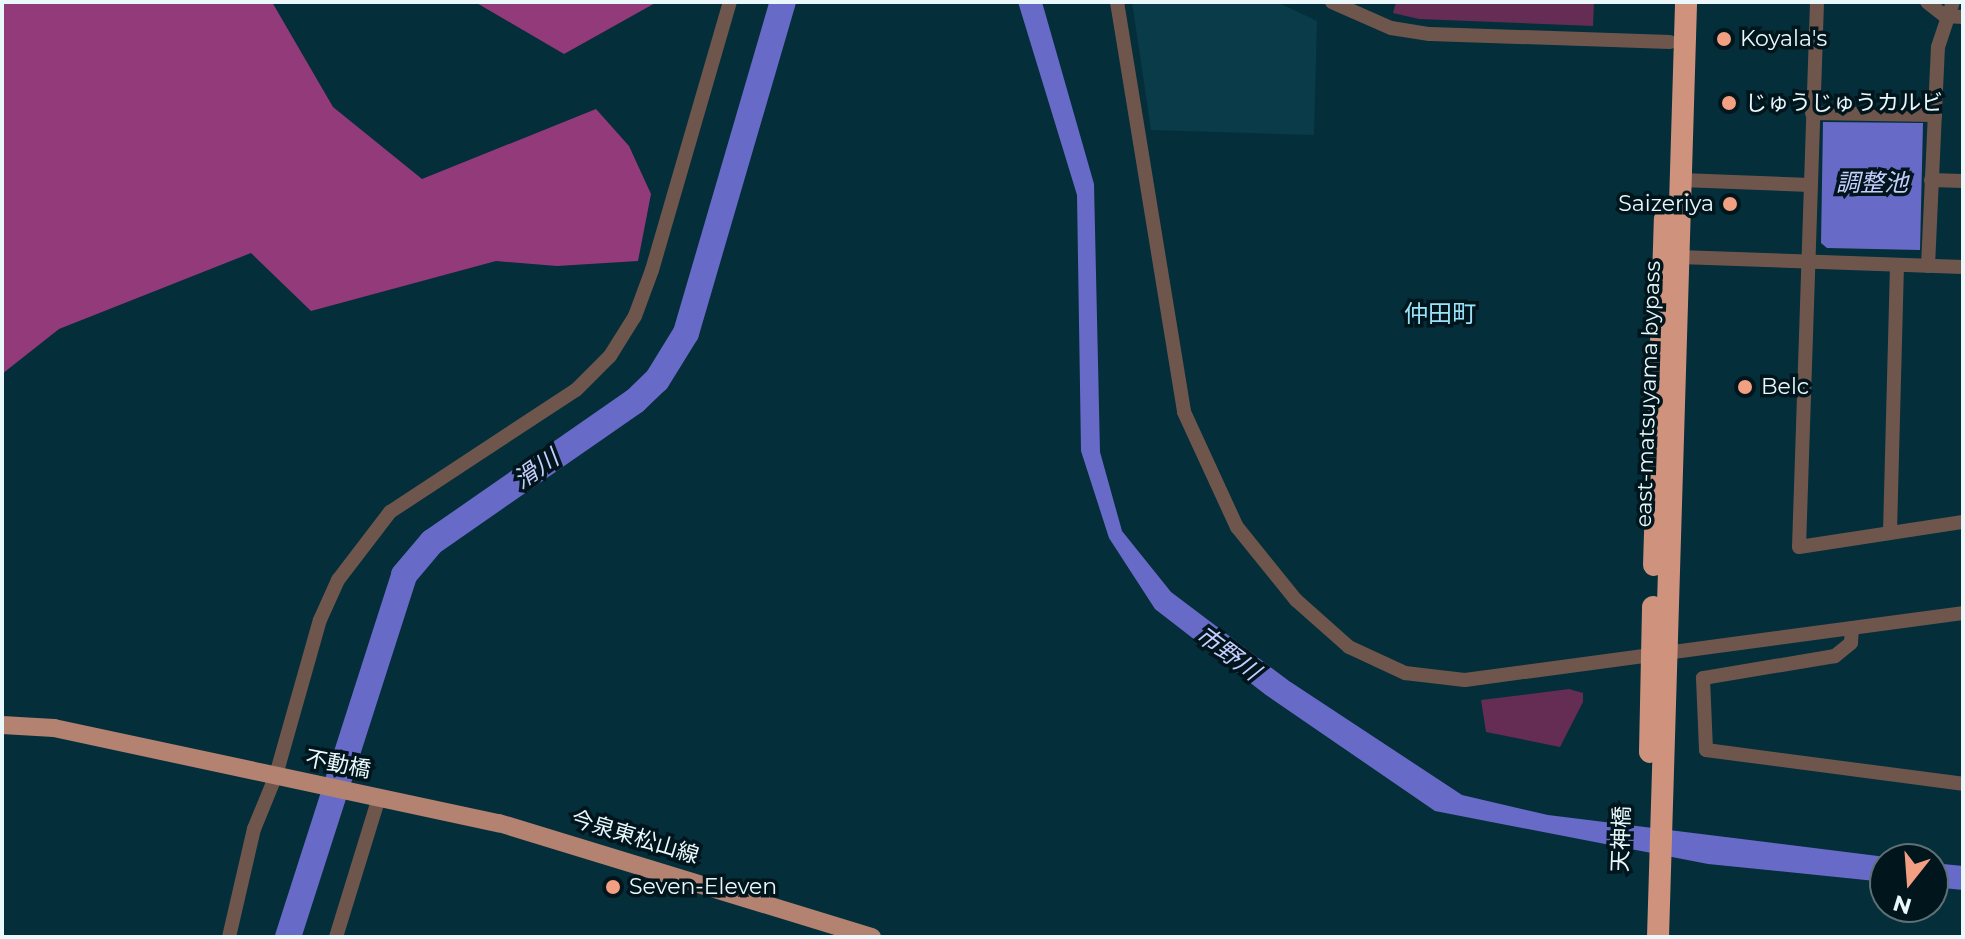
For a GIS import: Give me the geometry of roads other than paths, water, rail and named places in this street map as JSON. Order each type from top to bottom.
[{"type":"highway","name":"east-matsuyama bypass","points":[[1656,788],[1671,2]]},
{"type":"highway","name":"east-matsuyama bypass","points":[[1659,652],[1679,257],[1686,2]]},
{"type":"highway","name":"天神橋","points":[[1652,894],[1656,788]]},
{"type":"highway","points":[[1644,937],[1652,894]]},
{"type":"highway","points":[[1652,894],[1658,937]]},
{"type":"main road","points":[[2,725],[54,728],[281,777]]},
{"type":"main road","name":"不動橋","points":[[281,777],[379,797]]},
{"type":"main road","name":"今泉東松山線","points":[[379,797],[585,846],[872,937]]},
{"type":"street","points":[[229,937],[254,829],[281,777],[320,620],[362,544],[401,504],[576,390],[610,356],[635,316],[730,2]]},
{"type":"street","points":[[1117,2],[1184,412],[1231,516],[1275,577],[1349,647],[1390,667],[1434,679],[1493,676],[1963,613]]},
{"type":"street","points":[[1332,2],[1391,28],[1430,34],[1670,42]]},
{"type":"street","points":[[1817,2],[1799,547],[1963,522]]},
{"type":"street","points":[[1927,2],[1945,16],[1963,17]]},
{"type":"street","points":[[1928,266],[1935,115],[1945,16],[1953,2]]},
{"type":"street","points":[[1812,113],[1935,115]]},
{"type":"street","points":[[1681,180],[1810,185]]},
{"type":"street","points":[[1931,180],[1963,181]]},
{"type":"street","points":[[1679,257],[1963,267]]},
{"type":"street","points":[[1890,532],[1897,265]]},
{"type":"street","points":[[1852,628],[1851,643],[1835,656],[1703,678],[1706,750],[1963,784]]},
{"type":"street","points":[[336,937],[379,797]]},
{"type":"water","name":"市野川","points":[[1018,2],[1042,2],[1094,184],[1100,452],[1122,531],[1171,592],[1289,681],[1462,795],[1548,815],[1869,855],[1869,880],[1708,864],[1435,811],[1266,695],[1155,609],[1109,538],[1081,451],[1077,195]]},
{"type":"water","name":"調整池","points":[[1823,122],[1923,123],[1920,250],[1827,248],[1821,243]]},
{"type":"water","points":[[1949,865],[1963,866],[1963,890],[1949,889]]},
{"type":"waterway","name":"滑川","points":[[288,937],[404,575],[432,542],[635,401],[657,380],[686,333],[783,2]]},
{"type":"place","name":"Koyala's","points":[[1724,39]]},
{"type":"place","name":"じゅうじゅうカルビ","points":[[1729,103]]},
{"type":"place","name":"Saizeriya","points":[[1730,204]]},
{"type":"place","name":"Belc","points":[[1745,387]]},
{"type":"place","name":"Seven-Eleven","points":[[613,887]]},
{"type":"district","name":"仲田町","points":[[1440,314]]}]
